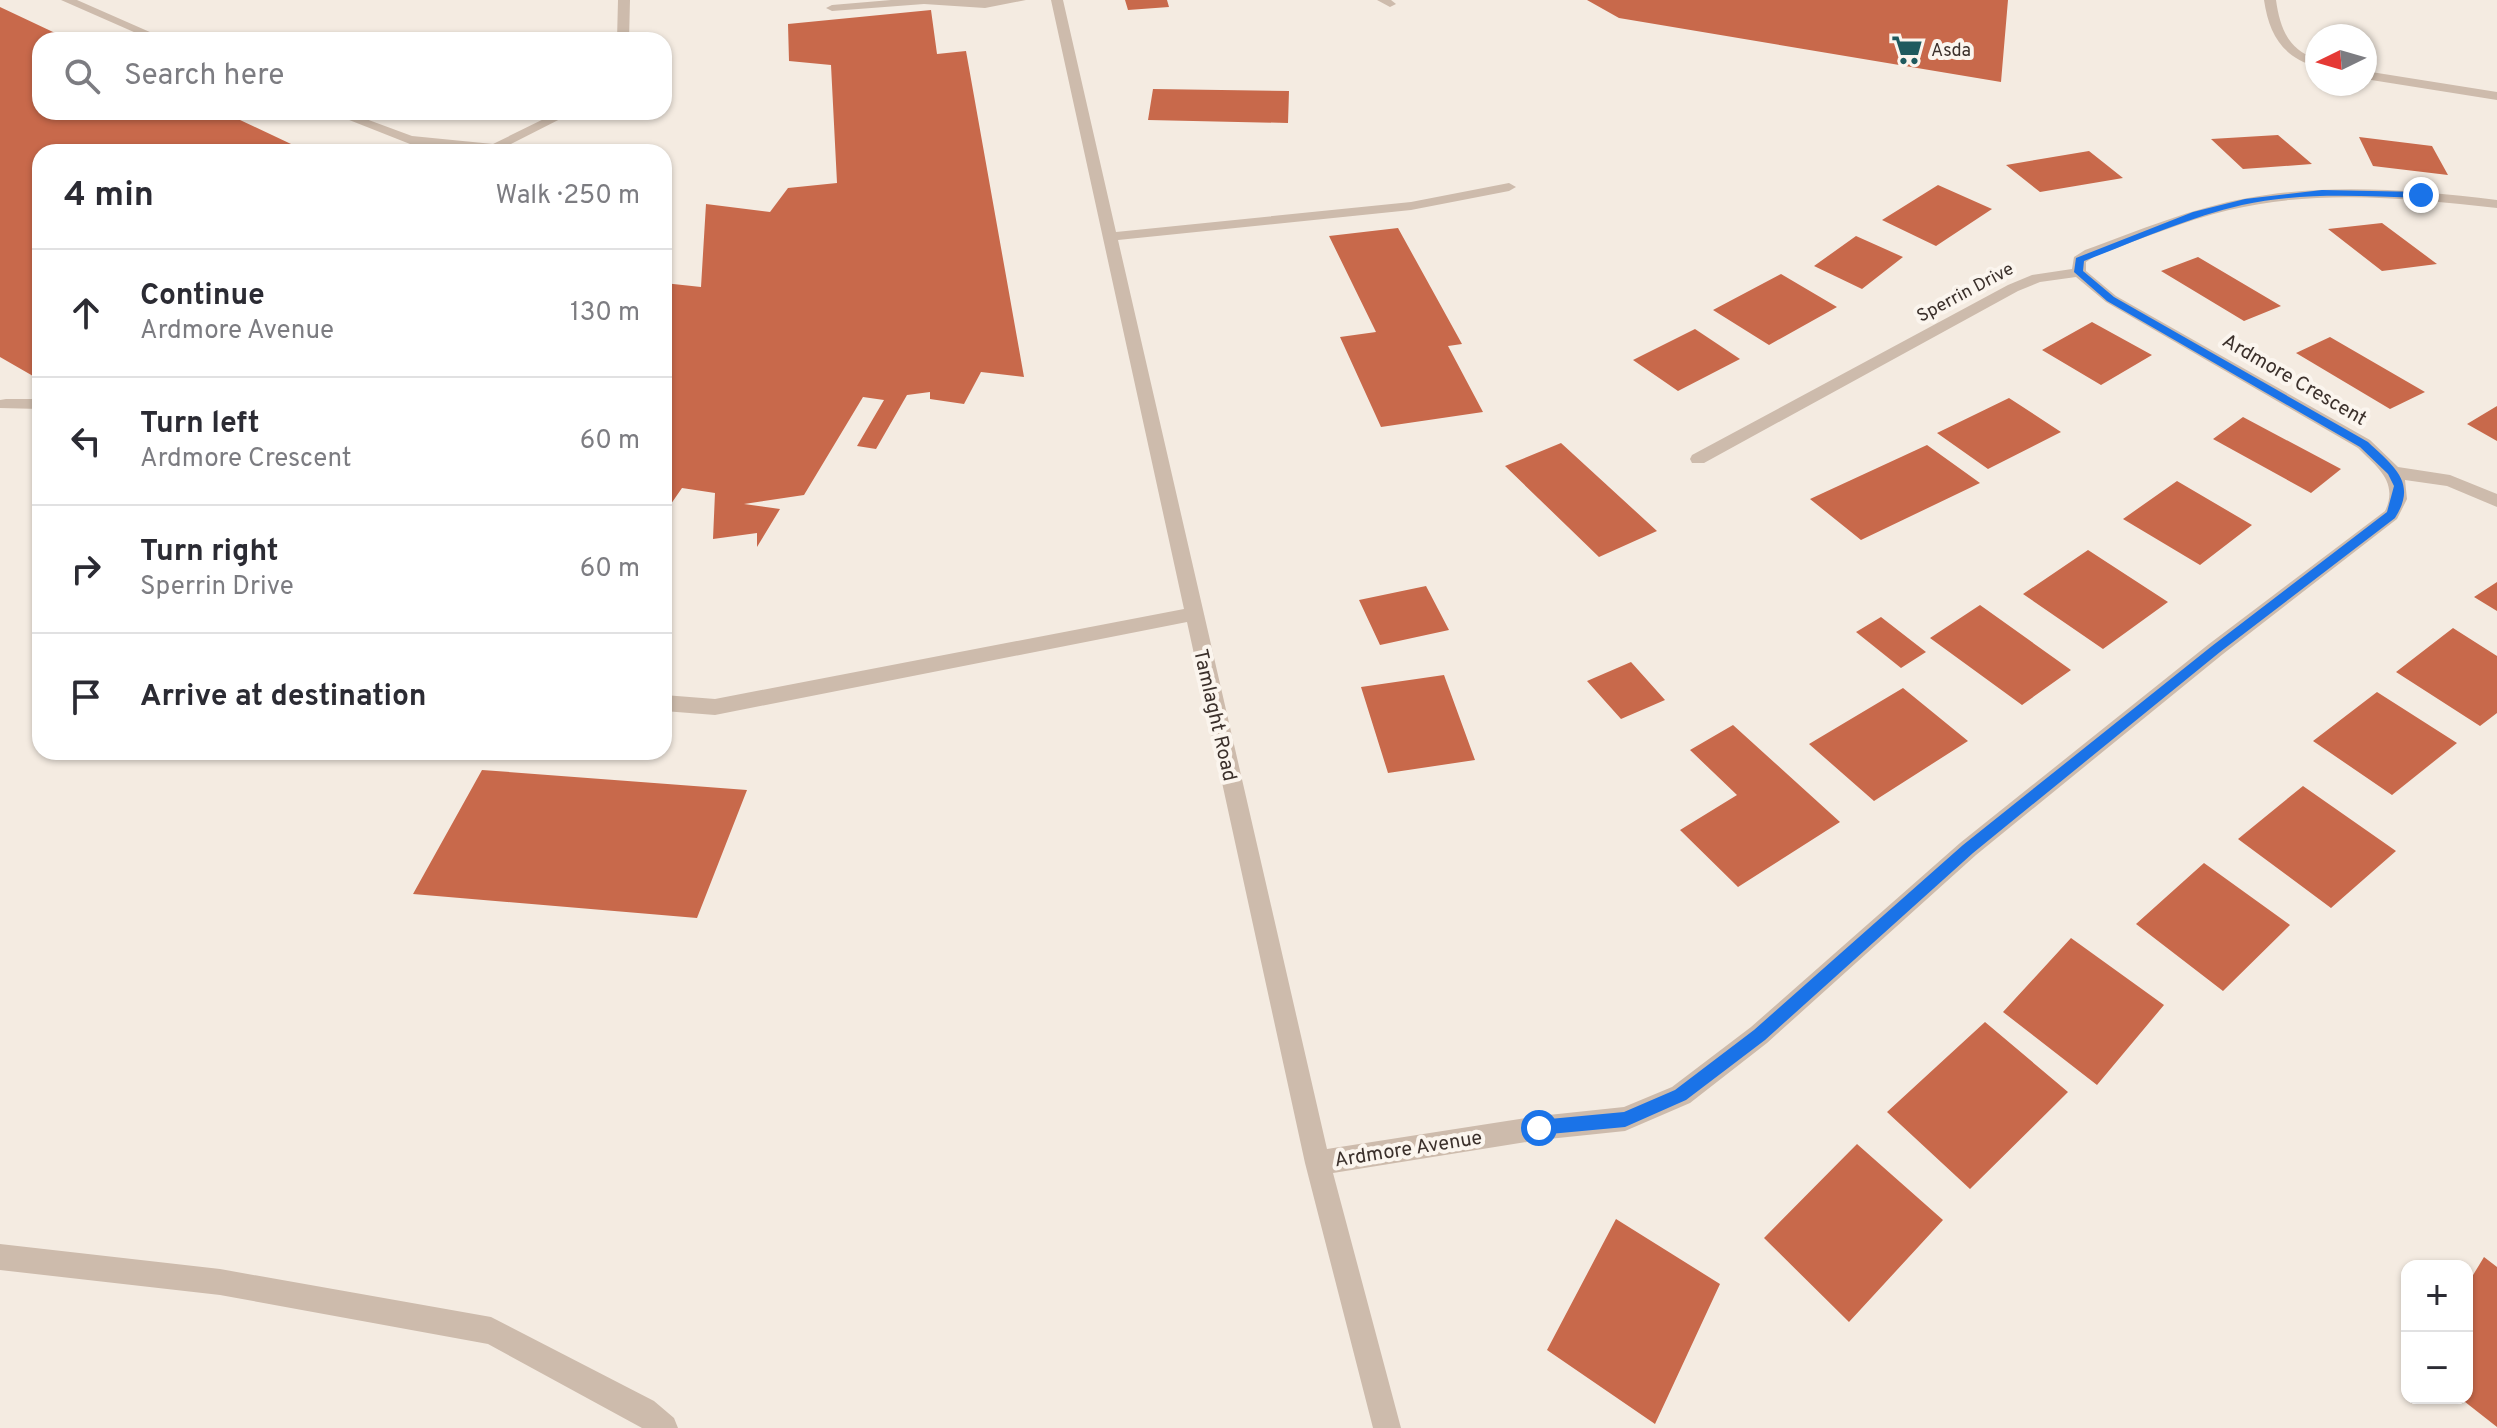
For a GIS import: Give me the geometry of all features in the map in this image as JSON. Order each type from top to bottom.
[{"type":"street","points":[[67,0],[143,32]]},
{"type":"street","points":[[623,32],[624,0]]},
{"type":"street","points":[[832,8],[924,1],[985,5],[1020,0]]},
{"type":"street","name":"Tamlaght Road","points":[[1057,0],[1318,1163],[1387,1428]]},
{"type":"street","points":[[2270,0],[2278,38],[2305,60]]},
{"type":"street","points":[[2377,77],[2497,96]]},
{"type":"street","points":[[356,120],[410,140],[443,144]]},
{"type":"street","points":[[504,144],[552,120]]},
{"type":"street","points":[[1110,237],[1411,206],[1509,187]]},
{"type":"street","points":[[2079,272],[2079,260],[2090,253],[2197,214],[2257,200],[2370,191],[2497,204]]},
{"type":"street","name":"Sperrin Drive","points":[[1698,459],[2013,288],[2037,278],[2079,272]]},
{"type":"street","name":"Ardmore Crescent","points":[[2079,272],[2111,299],[2364,444],[2393,472]]},
{"type":"street","points":[[6,404],[32,404]]},
{"type":"street","points":[[2393,472],[2450,481],[2497,501]]},
{"type":"street","name":"Ardmore Avenue","points":[[1318,1163],[1539,1128],[1625,1119],[1681,1095],[1759,1035],[1968,849],[2216,649],[2391,515],[2399,498],[2399,486],[2393,472]]},
{"type":"street","points":[[672,704],[715,707],[1193,614]]},
{"type":"street","points":[[0,1257],[220,1282],[491,1331],[644,1411],[664,1428]]},
{"type":"building","points":[[1125,0],[1167,0],[1169,7],[1128,10]]},
{"type":"building","name":"Asda","points":[[1587,0],[2008,0],[2001,82],[1619,18]]},
{"type":"building","points":[[0,7],[53,32],[32,32],[32,120],[240,120],[291,144],[32,144],[32,375],[0,357]]},
{"type":"building","points":[[931,10],[937,54],[966,51],[1024,377],[981,372],[964,404],[930,399],[930,392],[907,395],[876,449],[857,446],[884,400],[863,397],[804,495],[744,504],[780,509],[757,547],[757,533],[713,539],[715,493],[682,488],[672,502],[672,284],[701,287],[706,204],[770,212],[788,188],[837,183],[831,65],[789,61],[788,24]]},
{"type":"building","points":[[1153,89],[1289,91],[1288,123],[1148,120]]},
{"type":"building","points":[[2278,135],[2312,164],[2243,169],[2211,139]]},
{"type":"building","points":[[2359,137],[2432,146],[2448,175],[2373,166]]},
{"type":"building","points":[[2089,151],[2123,178],[2040,192],[2006,165]]},
{"type":"building","points":[[1938,185],[1992,209],[1936,246],[1882,220]]},
{"type":"building","points":[[2382,223],[2437,264],[2382,271],[2328,229]]},
{"type":"building","points":[[1398,228],[1462,344],[1448,346],[1483,412],[1381,427],[1340,337],[1376,332],[1329,236]]},
{"type":"building","points":[[1856,236],[1903,257],[1862,289],[1814,266]]},
{"type":"building","points":[[2198,257],[2281,306],[2244,321],[2161,271]]},
{"type":"building","points":[[1781,274],[1837,307],[1769,345],[1713,310]]},
{"type":"building","points":[[2092,322],[2152,355],[2101,385],[2042,350]]},
{"type":"building","points":[[1695,329],[1740,359],[1678,391],[1633,360]]},
{"type":"building","points":[[2330,337],[2425,392],[2390,409],[2296,353]]},
{"type":"building","points":[[2009,398],[2061,432],[1988,469],[1937,433]]},
{"type":"building","points":[[2497,406],[2497,441],[2467,424]]},
{"type":"building","points":[[2243,417],[2341,469],[2311,493],[2213,439]]},
{"type":"building","points":[[1561,443],[1657,531],[1599,557],[1505,466]]},
{"type":"building","points":[[1927,445],[1980,483],[1861,540],[1810,499]]},
{"type":"building","points":[[2177,481],[2252,525],[2200,565],[2123,519]]},
{"type":"building","points":[[2088,550],[2168,602],[2103,649],[2023,594]]},
{"type":"building","points":[[2497,582],[2497,611],[2474,597]]},
{"type":"building","points":[[1426,586],[1449,630],[1380,645],[1359,600]]},
{"type":"building","points":[[1980,605],[2071,670],[2022,705],[1930,638]]},
{"type":"building","points":[[1881,617],[1926,652],[1901,668],[1856,632]]},
{"type":"building","points":[[2453,628],[2497,656],[2497,713],[2480,726],[2396,672]]},
{"type":"building","points":[[1631,662],[1665,700],[1621,719],[1587,681]]},
{"type":"building","points":[[1444,675],[1475,760],[1388,773],[1361,687]]},
{"type":"building","points":[[1903,688],[1968,741],[1874,801],[1809,744]]},
{"type":"building","points":[[2377,692],[2457,743],[2392,795],[2313,741]]},
{"type":"building","points":[[1733,725],[1840,822],[1738,887],[1680,830],[1737,795],[1690,750]]},
{"type":"building","points":[[482,770],[747,790],[697,918],[413,894]]},
{"type":"building","points":[[2303,786],[2396,851],[2331,908],[2238,839]]},
{"type":"building","points":[[2204,863],[2290,925],[2223,991],[2136,924]]},
{"type":"building","points":[[2071,938],[2164,1005],[2097,1085],[2003,1012]]},
{"type":"building","points":[[1985,1022],[2068,1092],[1970,1189],[1887,1112]]},
{"type":"building","points":[[1857,1144],[1943,1220],[1849,1322],[1764,1238]]},
{"type":"building","points":[[1616,1219],[1720,1284],[1655,1424],[1547,1350]]},
{"type":"building","points":[[2484,1257],[2497,1267],[2497,1427],[2468,1404],[2473,1404],[2473,1275]]},
{"type":"place","name":"Asda","points":[[1907,50]]},
{"type":"route","points":[[1539,1128],[1625,1119],[1681,1095],[1759,1035],[1968,849],[2216,649],[2391,515],[2399,498],[2399,486],[2393,472],[2364,444],[2111,299],[2079,272],[2079,260],[2090,253],[2197,214],[2245,202],[2281,196],[2370,191],[2421,195]]}]
